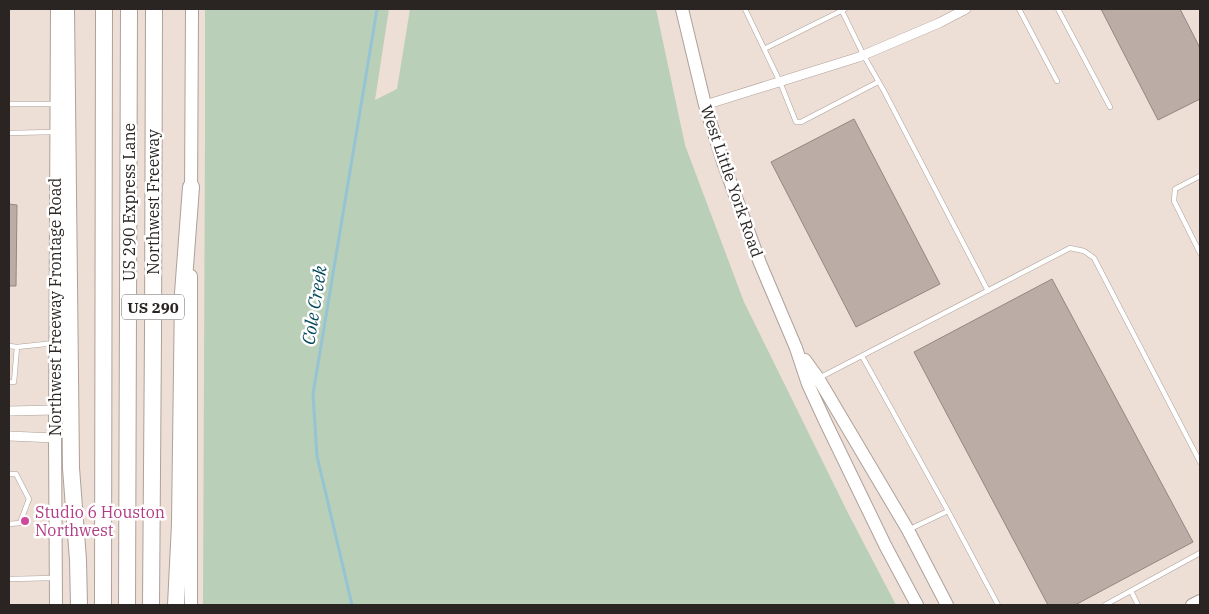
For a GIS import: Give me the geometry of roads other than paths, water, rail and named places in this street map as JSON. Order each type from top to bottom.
[{"type":"highway","points":[[66,9],[71,459],[79,605]]},
{"type":"highway","name":"US 290","points":[[103,605],[104,9]]},
{"type":"highway","name":"US 290 Express Lane","points":[[127,605],[129,9]]},
{"type":"highway","name":"Northwest Freeway","points":[[151,605],[154,9]]},
{"type":"highway","points":[[176,605],[180,524],[183,293],[192,187]]},
{"type":"main road","name":"Northwest Freeway Frontage Road","points":[[56,605],[55,132],[57,9]]},
{"type":"main road","points":[[191,605],[192,9]]},
{"type":"main road","name":"West Little York Road","points":[[682,9],[705,105],[723,162],[760,263],[824,421],[886,547],[917,605]]},
{"type":"main road","name":"West Little York Road","points":[[796,348],[818,378],[908,530],[947,605]]},
{"type":"main road","points":[[1192,605],[1200,601]]},
{"type":"street","points":[[705,105],[864,56],[966,9]]},
{"type":"street","points":[[9,411],[55,410]]},
{"type":"street","points":[[9,436],[55,438]]},
{"type":"lane","points":[[745,9],[780,82],[796,122],[801,122],[878,82]]},
{"type":"lane","points":[[1019,9],[1057,80]]},
{"type":"lane","points":[[1058,9],[1110,107]]},
{"type":"lane","points":[[764,50],[843,10],[864,56],[988,291]]},
{"type":"lane","points":[[9,104],[56,104]]},
{"type":"lane","points":[[9,133],[55,132]]},
{"type":"lane","points":[[1200,176],[1175,189],[1174,200],[1200,253]]},
{"type":"lane","points":[[818,378],[1070,248],[1084,251],[1094,258],[1200,462]]},
{"type":"lane","points":[[9,346],[55,344]]},
{"type":"lane","points":[[9,382],[14,382],[17,347]]},
{"type":"lane","points":[[862,356],[998,605]]},
{"type":"lane","points":[[9,474],[16,474],[29,499],[20,523],[9,524]]},
{"type":"lane","points":[[908,530],[948,511]]},
{"type":"lane","points":[[1105,605],[1200,553]]},
{"type":"lane","points":[[9,579],[55,578]]},
{"type":"lane","points":[[1131,591],[1138,605]]},
{"type":"waterway","name":"Cole Creek","points":[[352,605],[317,456],[313,394],[377,9]]},
{"type":"place","name":"Studio 6 Houston Northwest","points":[[25,521]]}]
